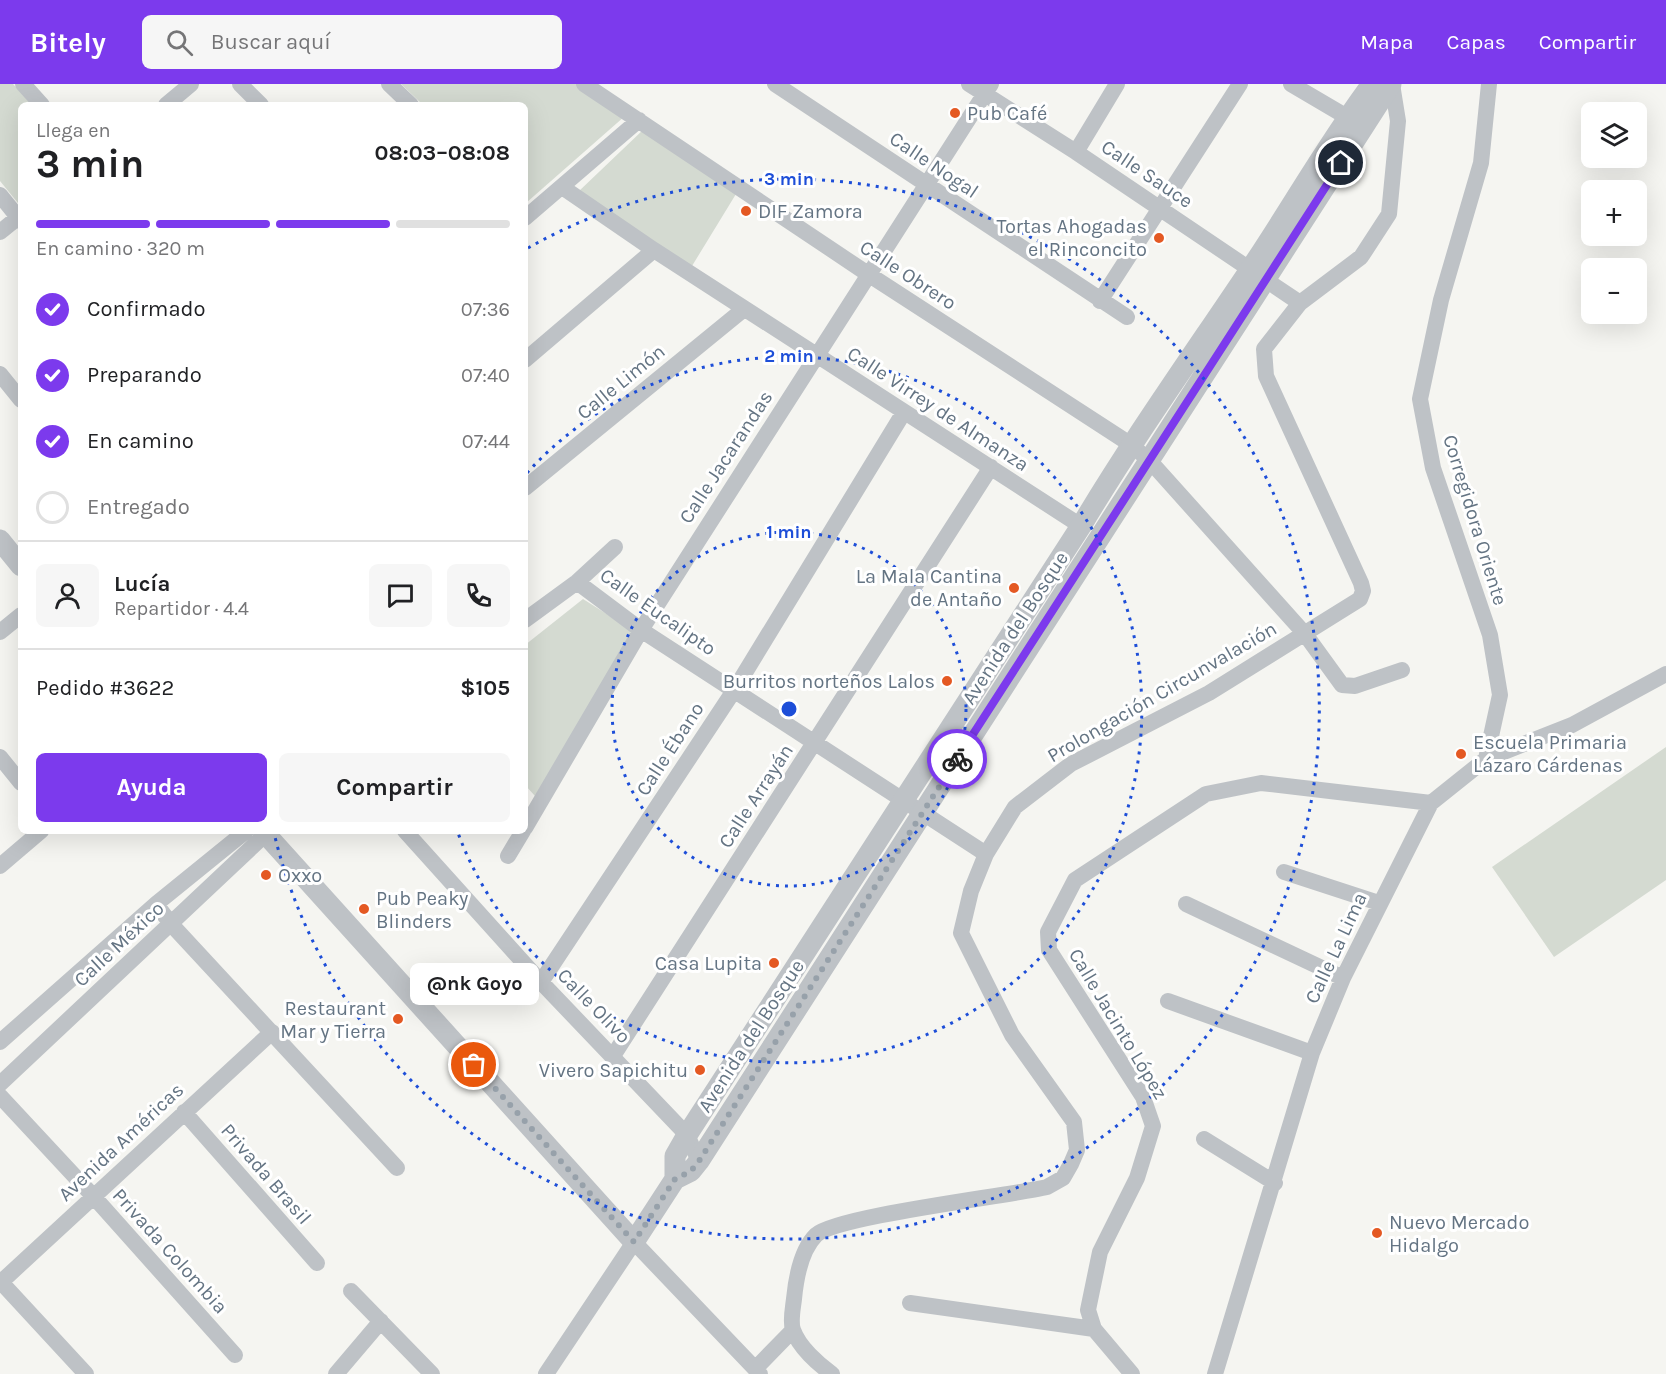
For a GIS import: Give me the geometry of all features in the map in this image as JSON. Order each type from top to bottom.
[{"type":"street","points":[[22,84],[39,102]]},
{"type":"street","points":[[170,102],[191,84]]},
{"type":"street","points":[[240,84],[258,102]]},
{"type":"street","points":[[389,84],[408,102]]},
{"type":"street","name":"Calle Obrero","points":[[584,84],[868,274],[1130,444],[1149,460],[1305,634],[1342,685],[1355,686],[1402,670]]},
{"type":"street","name":"Calle Nogal","points":[[775,84],[1126,317]]},
{"type":"street","name":"Calle Sauce","points":[[969,84],[988,89],[1076,152],[1300,303]]},
{"type":"street","points":[[1076,152],[1117,84]]},
{"type":"street","points":[[1100,301],[1240,84]]},
{"type":"street","points":[[1291,84],[1347,117]]},
{"type":"street","name":"Avenida del Bosque","points":[[546,1374],[675,1179],[691,1171],[699,1161],[1149,460],[1258,275],[1347,117],[1372,84]]},
{"type":"street","points":[[1300,303],[1361,257],[1389,214],[1398,121],[1391,84]]},
{"type":"street","name":"Avenida del Bosque","points":[[675,1179],[675,1156],[687,1135],[1081,526],[1130,444],[1258,275],[1391,84]]},
{"type":"street","name":"Corregidora Oriente","points":[[1486,759],[1500,695],[1490,635],[1433,468],[1420,399],[1441,300],[1481,163],[1489,84]]},
{"type":"street","name":"Calle Jacarandas","points":[[528,818],[641,630],[988,89]]},
{"type":"street","points":[[528,215],[639,120]]},
{"type":"street","name":"Calle Virrey de Almanza","points":[[562,187],[744,309],[1081,526]]},
{"type":"street","points":[[0,195],[18,216]]},
{"type":"street","points":[[0,232],[18,219]]},
{"type":"street","points":[[528,357],[654,250]]},
{"type":"street","name":"Prolongación Circunvalación","points":[[793,1330],[792,1313],[798,1271],[814,1237],[821,1231],[885,1215],[1047,1187],[1063,1178],[1077,1150],[1074,1122],[1012,1035],[961,933],[971,891],[986,854],[1015,807],[1071,764],[1209,693],[1360,599],[1363,591],[1266,376],[1264,349],[1300,303]]},
{"type":"street","name":"Calle Limón","points":[[528,486],[744,309]]},
{"type":"street","points":[[0,374],[18,396]]},
{"type":"street","name":"Calle Ébano","points":[[541,982],[735,689],[904,412]]},
{"type":"street","name":"Calle Arrayán","points":[[613,1056],[992,467]]},
{"type":"street","points":[[0,540],[18,562]]},
{"type":"street","points":[[528,618],[577,582],[615,547]]},
{"type":"street","name":"Calle Eucalipto","points":[[577,582],[641,630],[986,854]]},
{"type":"street","points":[[0,632],[18,617]]},
{"type":"street","name":"Calle La Lima","points":[[1215,1374],[1275,1183],[1312,1053],[1343,978],[1431,803],[1486,759],[1572,725],[1666,675]]},
{"type":"street","points":[[0,757],[18,779]]},
{"type":"street","name":"Calle Jacinto López","points":[[1094,1329],[1088,1310],[1100,1252],[1137,1178],[1153,1126],[1143,1097],[1049,950],[1048,933],[1075,880],[1206,794],[1261,783],[1431,803]]},
{"type":"street","points":[[0,866],[37,834]]},
{"type":"street","name":"Calle México","points":[[0,1042],[156,904],[242,834]]},
{"type":"street","name":"Calle México","points":[[0,1084],[264,834]]},
{"type":"street","points":[[268,834],[634,1242],[757,1372],[793,1330],[820,1365],[832,1374]]},
{"type":"street","name":"Calle Olivo","points":[[408,834],[541,982],[687,1135],[699,1161]]},
{"type":"street","name":"Calle Jacarandas","points":[[508,856],[519,834]]},
{"type":"street","points":[[1284,872],[1379,903]]},
{"type":"street","points":[[156,904],[171,924],[397,1168]]},
{"type":"street","points":[[1186,904],[1343,978]]},
{"type":"street","points":[[1168,1001],[1312,1053]]},
{"type":"street","name":"Avenida Américas","points":[[0,1282],[272,1032]]},
{"type":"street","name":"Privada Colombia","points":[[0,1096],[235,1355]]},
{"type":"street","name":"Privada Brasil","points":[[184,1112],[317,1263]]},
{"type":"street","points":[[1204,1139],[1275,1183]]},
{"type":"street","points":[[0,1282],[86,1374]]},
{"type":"street","points":[[351,1291],[432,1374]]},
{"type":"street","points":[[910,1304],[1094,1329],[1132,1374]]},
{"type":"street","points":[[336,1374],[381,1321]]},
{"type":"shaded area","points":[[0,84],[13,84],[30,102],[18,102],[18,203],[0,181]]},
{"type":"shaded area","points":[[401,84],[576,84],[625,116],[528,201],[528,102],[420,102]]},
{"type":"shaded area","points":[[644,129],[736,194],[692,266],[578,192]]},
{"type":"shaded area","points":[[583,599],[637,633],[535,796],[528,788],[528,643]]},
{"type":"shaded area","points":[[1666,747],[1666,880],[1554,957],[1492,867]]},
{"type":"way so far","points":[[474,1065],[634,1242],[675,1179],[691,1171],[699,1161],[957,759]]},
{"type":"place","name":"Pub Café","points":[[955,113]]},
{"type":"place","name":"DIF Zamora","points":[[746,211]]},
{"type":"place","name":"Tortas Ahogadas el Rinconcito","points":[[1159,238]]},
{"type":"place","name":"La Mala Cantina de Antaño","points":[[1014,588]]},
{"type":"place","name":"Burritos norteños Lalos","points":[[947,681]]},
{"type":"place","name":"Escuela Primaria Lázaro Cárdenas","points":[[1461,754]]},
{"type":"place","name":"Oxxo","points":[[266,875]]},
{"type":"place","name":"Pub Peaky Blinders","points":[[364,909]]},
{"type":"place","name":"Casa Lupita","points":[[774,963]]},
{"type":"place","name":"Restaurant Mar y Tierra","points":[[398,1019]]},
{"type":"place","name":"@nk Goyo","points":[[474,1065]]},
{"type":"place","name":"Vivero Sapichitu","points":[[700,1070]]},
{"type":"place","name":"Nuevo Mercado Hidalgo","points":[[1377,1233]]},
{"type":"route","points":[[957,759],[1341,163]]}]
